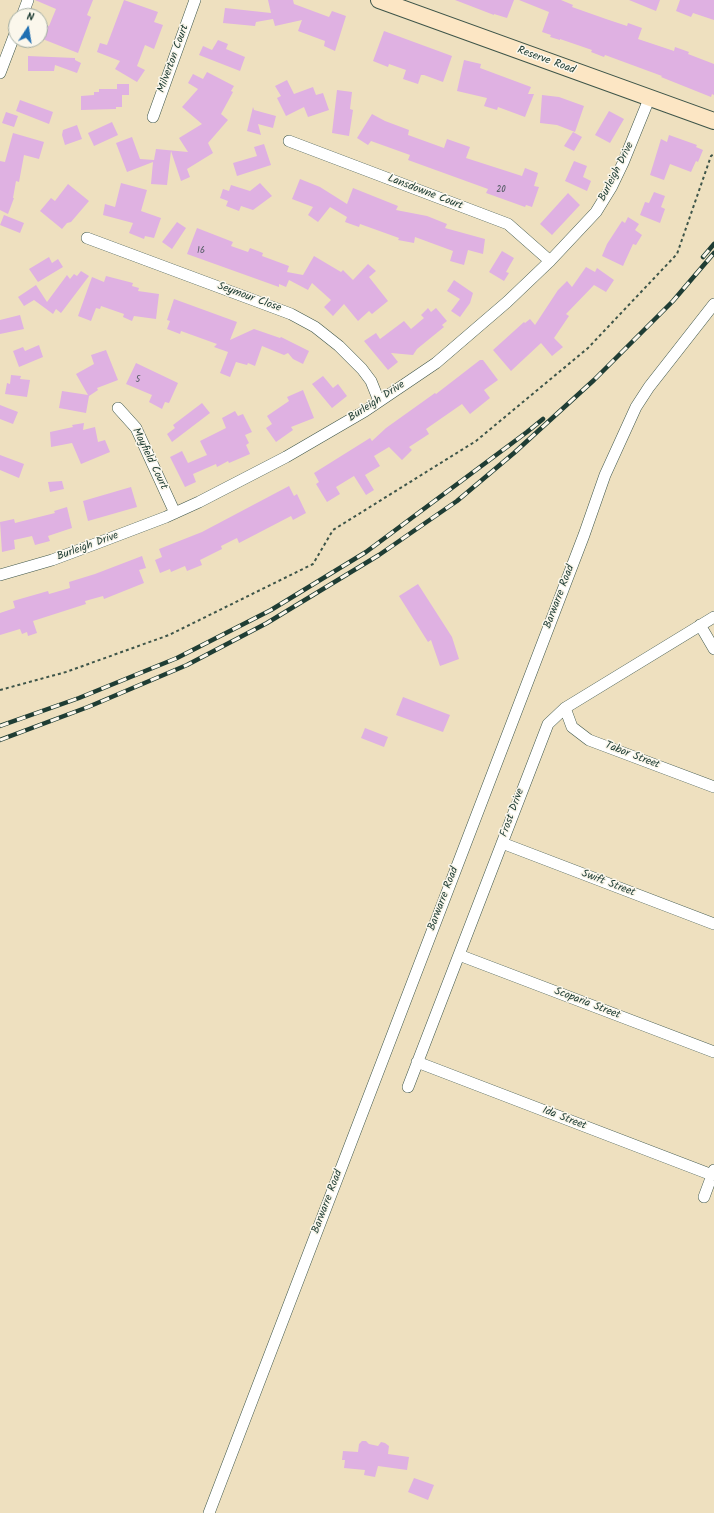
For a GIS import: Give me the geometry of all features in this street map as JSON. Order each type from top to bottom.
[{"type":"street","name":"Milverton Court","points":[[153,117],[195,0]]},
{"type":"street","name":"Reserve Road","points":[[379,0],[714,121]]},
{"type":"street","points":[[0,73],[10,48]]},
{"type":"street","name":"Burleigh Drive","points":[[0,575],[52,560],[175,513],[286,457],[379,401],[436,363],[550,261],[596,212],[612,186],[650,99]]},
{"type":"street","name":"Lansdowne Court","points":[[289,141],[508,224],[550,261]]},
{"type":"street","name":"Seymour Close","points":[[87,238],[291,314],[315,327],[339,346],[362,369],[371,380],[379,401]]},
{"type":"street","name":"Barwarre Road","points":[[209,1513],[581,543],[605,475],[636,408],[649,387],[714,304]]},
{"type":"street","name":"Mayfield Court","points":[[118,408],[136,428],[175,513]]},
{"type":"street","name":"Frost Drive","points":[[408,1087],[548,724],[565,708],[714,616]]},
{"type":"street","points":[[700,625],[714,649]]},
{"type":"street","name":"Tabor Street","points":[[565,708],[572,727],[589,740],[714,787]]},
{"type":"street","name":"Swift Street","points":[[502,843],[714,924]]},
{"type":"street","name":"Scoparia Street","points":[[459,955],[714,1052]]},
{"type":"street","name":"Ida Street","points":[[417,1062],[713,1173]]},
{"type":"street","points":[[704,1197],[713,1173]]},
{"type":"path","points":[[0,690],[66,672],[169,634],[313,564],[333,530],[476,441],[588,348],[677,254],[711,156],[714,154]]},
{"type":"building","points":[[35,0],[93,0],[87,15],[91,17],[78,53],[48,41],[48,26],[56,9]]},
{"type":"building","points":[[124,0],[158,12],[154,22],[163,25],[154,49],[145,45],[137,66],[145,70],[137,82],[115,69],[120,61],[97,52],[100,43],[107,45]]},
{"type":"building","points":[[268,0],[293,0],[294,4],[329,17],[332,11],[346,16],[335,51],[324,46],[325,41],[298,31],[302,20],[275,26],[273,19],[256,22],[255,26],[223,23],[225,8],[271,13]]},
{"type":"building","points":[[455,0],[514,0],[507,18],[494,15]]},
{"type":"building","points":[[519,0],[561,0],[573,5],[572,7],[606,19],[627,26],[628,23],[642,28],[638,39],[674,51],[675,47],[689,52],[688,54],[714,64],[714,95],[712,94],[711,97],[661,77],[662,76],[605,55],[604,57],[591,52],[592,50],[550,37],[551,35],[542,32],[549,12]]},
{"type":"building","points":[[629,0],[660,0],[656,11]]},
{"type":"building","points":[[680,0],[714,0],[714,20],[693,13],[691,17],[676,11]]},
{"type":"building","points":[[384,31],[452,56],[443,82],[421,75],[418,84],[403,79],[406,70],[389,64],[388,67],[373,61]]},
{"type":"building","points":[[218,40],[228,44],[226,49],[245,57],[240,71],[199,55],[203,46],[212,50]]},
{"type":"building","points":[[28,56],[75,58],[75,60],[81,63],[77,73],[55,65],[54,71],[28,71]]},
{"type":"building","points":[[464,60],[481,64],[480,68],[531,87],[528,94],[534,94],[525,117],[498,107],[497,110],[484,106],[487,98],[457,91]]},
{"type":"building","points":[[207,72],[234,86],[231,91],[233,92],[221,114],[228,120],[208,143],[213,153],[187,169],[190,177],[181,181],[171,151],[167,185],[151,184],[153,162],[127,172],[116,143],[132,137],[140,159],[154,160],[156,149],[188,152],[179,138],[202,124],[182,107],[198,89],[188,83],[193,74],[203,79]]},
{"type":"building","points":[[287,80],[294,94],[313,87],[316,95],[323,93],[329,110],[308,117],[304,107],[286,116],[277,98],[281,96],[275,86]]},
{"type":"building","points":[[117,84],[129,84],[129,95],[122,95],[122,107],[116,107],[116,109],[81,110],[81,96],[94,95],[94,92],[99,92],[99,89],[117,89]]},
{"type":"building","points":[[337,90],[352,92],[350,109],[353,110],[349,136],[332,133]]},
{"type":"building","points":[[542,95],[559,97],[584,106],[575,132],[557,125],[540,123]]},
{"type":"building","points":[[20,100],[53,112],[49,124],[16,111]]},
{"type":"building","points":[[253,107],[254,110],[276,116],[273,128],[258,124],[261,135],[247,131]]},
{"type":"building","points":[[609,111],[624,119],[610,143],[595,135]]},
{"type":"building","points":[[6,112],[18,116],[14,127],[2,123]]},
{"type":"building","points":[[372,114],[385,121],[409,130],[408,135],[444,148],[447,139],[470,147],[466,158],[522,176],[525,168],[538,173],[534,186],[539,187],[532,207],[526,205],[525,207],[486,193],[488,189],[408,160],[410,155],[371,141],[368,145],[357,138]]},
{"type":"building","points":[[112,122],[118,135],[94,146],[88,133]]},
{"type":"building","points":[[77,125],[82,139],[65,145],[62,135],[63,130]]},
{"type":"building","points":[[573,132],[582,137],[574,151],[564,146]]},
{"type":"building","points":[[13,133],[44,142],[39,159],[24,155],[19,182],[16,181],[14,198],[8,214],[0,210],[0,161],[5,162]]},
{"type":"building","points":[[669,135],[697,145],[696,147],[703,150],[698,162],[696,161],[691,172],[670,164],[664,180],[650,175],[661,139],[667,142]]},
{"type":"building","points":[[264,144],[271,165],[237,176],[233,163],[257,156],[254,147]]},
{"type":"building","points":[[574,161],[587,166],[583,177],[591,181],[587,191],[565,181]]},
{"type":"building","points":[[300,179],[320,187],[347,204],[353,188],[398,206],[396,210],[427,216],[447,224],[445,228],[485,239],[483,254],[468,250],[464,265],[450,261],[453,251],[415,237],[414,243],[398,240],[399,238],[360,224],[359,227],[345,222],[347,217],[330,207],[318,222],[308,215],[313,207],[292,199]]},
{"type":"building","points":[[121,183],[147,190],[141,211],[161,218],[154,238],[145,236],[144,239],[129,233],[133,223],[103,215],[105,204],[115,207]]},
{"type":"building","points":[[260,183],[272,196],[253,210],[241,206],[239,211],[226,206],[228,201],[220,198],[223,189],[229,191],[231,185],[250,191]]},
{"type":"building","points":[[68,184],[89,201],[71,222],[67,223],[62,229],[40,211],[51,198],[55,201]]},
{"type":"building","points":[[654,192],[665,196],[661,207],[665,209],[660,223],[640,215],[645,202],[649,203]]},
{"type":"building","points":[[568,193],[580,205],[552,235],[540,224]]},
{"type":"building","points":[[4,215],[24,223],[20,233],[0,225]]},
{"type":"building","points":[[628,217],[639,224],[635,230],[642,235],[636,245],[633,244],[623,266],[602,256],[607,244],[622,221],[625,223]]},
{"type":"building","points":[[177,222],[186,228],[172,249],[162,242]]},
{"type":"building","points":[[197,228],[233,242],[231,246],[248,252],[250,248],[263,253],[262,256],[289,266],[287,272],[303,275],[314,256],[341,272],[343,270],[353,280],[368,264],[376,271],[369,277],[388,301],[372,314],[369,311],[358,321],[344,304],[333,316],[324,307],[331,300],[312,283],[308,290],[289,280],[286,287],[279,284],[279,287],[187,254]]},
{"type":"building","points":[[502,251],[514,258],[506,272],[509,273],[504,281],[489,272]]},
{"type":"building","points":[[49,257],[52,263],[58,259],[63,267],[38,282],[29,269]]},
{"type":"building","points":[[586,267],[595,272],[597,268],[614,280],[606,292],[594,285],[566,314],[569,316],[554,338],[563,347],[552,356],[541,343],[511,371],[493,350],[524,322],[525,323],[530,319],[535,325],[558,290],[567,281],[572,287]]},
{"type":"building","points":[[81,271],[89,276],[61,313],[56,309],[53,314],[34,300],[24,306],[18,297],[36,285],[47,302],[67,275],[70,279],[74,274],[77,276]]},
{"type":"building","points":[[106,276],[133,283],[132,286],[139,288],[138,291],[159,294],[156,319],[134,316],[132,321],[123,317],[124,314],[101,306],[100,309],[96,308],[91,321],[78,316],[92,277],[104,282]]},
{"type":"building","points":[[454,280],[473,293],[470,303],[460,317],[451,311],[460,299],[447,291]]},
{"type":"building","points":[[174,299],[237,322],[230,340],[254,329],[280,338],[281,337],[309,351],[303,364],[293,359],[288,353],[284,355],[262,346],[255,366],[248,363],[247,365],[236,362],[230,377],[220,373],[228,352],[214,347],[217,344],[181,331],[180,334],[167,329],[170,321],[167,320]]},
{"type":"building","points":[[428,308],[431,312],[436,308],[447,321],[442,325],[444,327],[417,349],[413,355],[391,353],[398,362],[388,370],[364,341],[376,333],[380,339],[404,321],[411,329],[424,318],[421,315]]},
{"type":"building","points":[[20,315],[24,329],[0,334],[0,320]]},
{"type":"building","points":[[39,345],[43,357],[19,367],[13,351],[23,347],[25,351]]},
{"type":"building","points":[[106,350],[118,380],[97,388],[98,390],[89,396],[86,413],[59,408],[62,391],[88,395],[76,374],[94,364],[91,355]]},
{"type":"building","points":[[480,360],[483,360],[498,380],[484,390],[490,398],[470,414],[462,404],[426,429],[429,434],[409,447],[412,450],[402,460],[389,447],[374,456],[380,466],[365,475],[374,490],[366,495],[354,476],[336,487],[340,494],[327,502],[316,484],[319,482],[314,473],[370,438],[372,441],[386,428],[435,393],[436,394]]},
{"type":"building","points":[[136,363],[178,383],[169,403],[165,402],[162,409],[149,402],[152,395],[126,384]]},
{"type":"building","points":[[11,375],[21,376],[20,379],[30,380],[27,397],[5,394],[7,383],[10,384]]},
{"type":"building","points":[[323,376],[333,388],[338,384],[347,396],[332,408],[312,384]]},
{"type":"building","points":[[303,390],[314,418],[291,427],[293,430],[276,442],[266,428],[272,424],[267,416],[289,401],[287,397]]},
{"type":"building","points":[[202,403],[210,413],[172,442],[167,434],[175,428],[173,425]]},
{"type":"building","points":[[0,405],[18,412],[13,424],[0,419]]},
{"type":"building","points":[[235,411],[238,416],[243,414],[252,432],[245,435],[249,443],[246,445],[250,454],[229,463],[228,461],[217,467],[216,464],[193,474],[196,482],[185,487],[170,457],[182,451],[188,463],[207,455],[200,441],[226,428],[222,418]]},
{"type":"building","points":[[84,423],[83,430],[95,427],[98,442],[105,440],[110,452],[81,464],[72,443],[51,447],[50,432]]},
{"type":"building","points":[[0,455],[24,464],[19,478],[0,470]]},
{"type":"building","points":[[62,481],[64,489],[50,492],[48,482]]},
{"type":"building","points":[[289,486],[294,496],[297,494],[306,513],[293,520],[291,516],[239,543],[237,538],[221,546],[222,549],[200,560],[202,565],[187,571],[185,566],[171,572],[170,569],[160,573],[155,560],[162,557],[159,549],[202,532]]},
{"type":"building","points":[[131,487],[137,507],[88,521],[83,501]]},
{"type":"building","points":[[67,507],[72,528],[48,536],[50,541],[35,545],[32,536],[14,540],[15,549],[2,552],[0,522],[14,519],[15,523],[55,513],[54,511]]},
{"type":"building","points":[[142,556],[146,568],[139,570],[144,583],[104,599],[103,596],[85,601],[86,604],[33,621],[37,633],[28,636],[27,632],[22,634],[20,629],[0,635],[0,613],[15,608],[13,601],[48,591],[49,594],[70,588],[69,582]]},
{"type":"building","points":[[418,584],[452,637],[459,659],[440,666],[431,640],[428,642],[399,596]]},
{"type":"building","points":[[403,697],[450,715],[443,732],[396,715]]},
{"type":"building","points":[[365,728],[388,737],[384,747],[361,738]]},
{"type":"building","points":[[362,1441],[378,1446],[381,1442],[385,1443],[389,1446],[388,1454],[409,1457],[407,1470],[378,1466],[375,1477],[364,1475],[365,1470],[344,1468],[345,1460],[342,1460],[343,1451],[358,1452],[359,1444]]},
{"type":"building","points":[[414,1478],[434,1485],[428,1500],[408,1492]]},
{"type":"railway","points":[[703,257],[714,244]]},
{"type":"railway","points":[[0,740],[88,707],[187,665],[267,623],[379,555],[457,501],[514,453],[594,380],[673,301],[714,253]]},
{"type":"railway","points":[[0,726],[79,698],[177,658],[271,610],[366,552],[543,419]]}]
